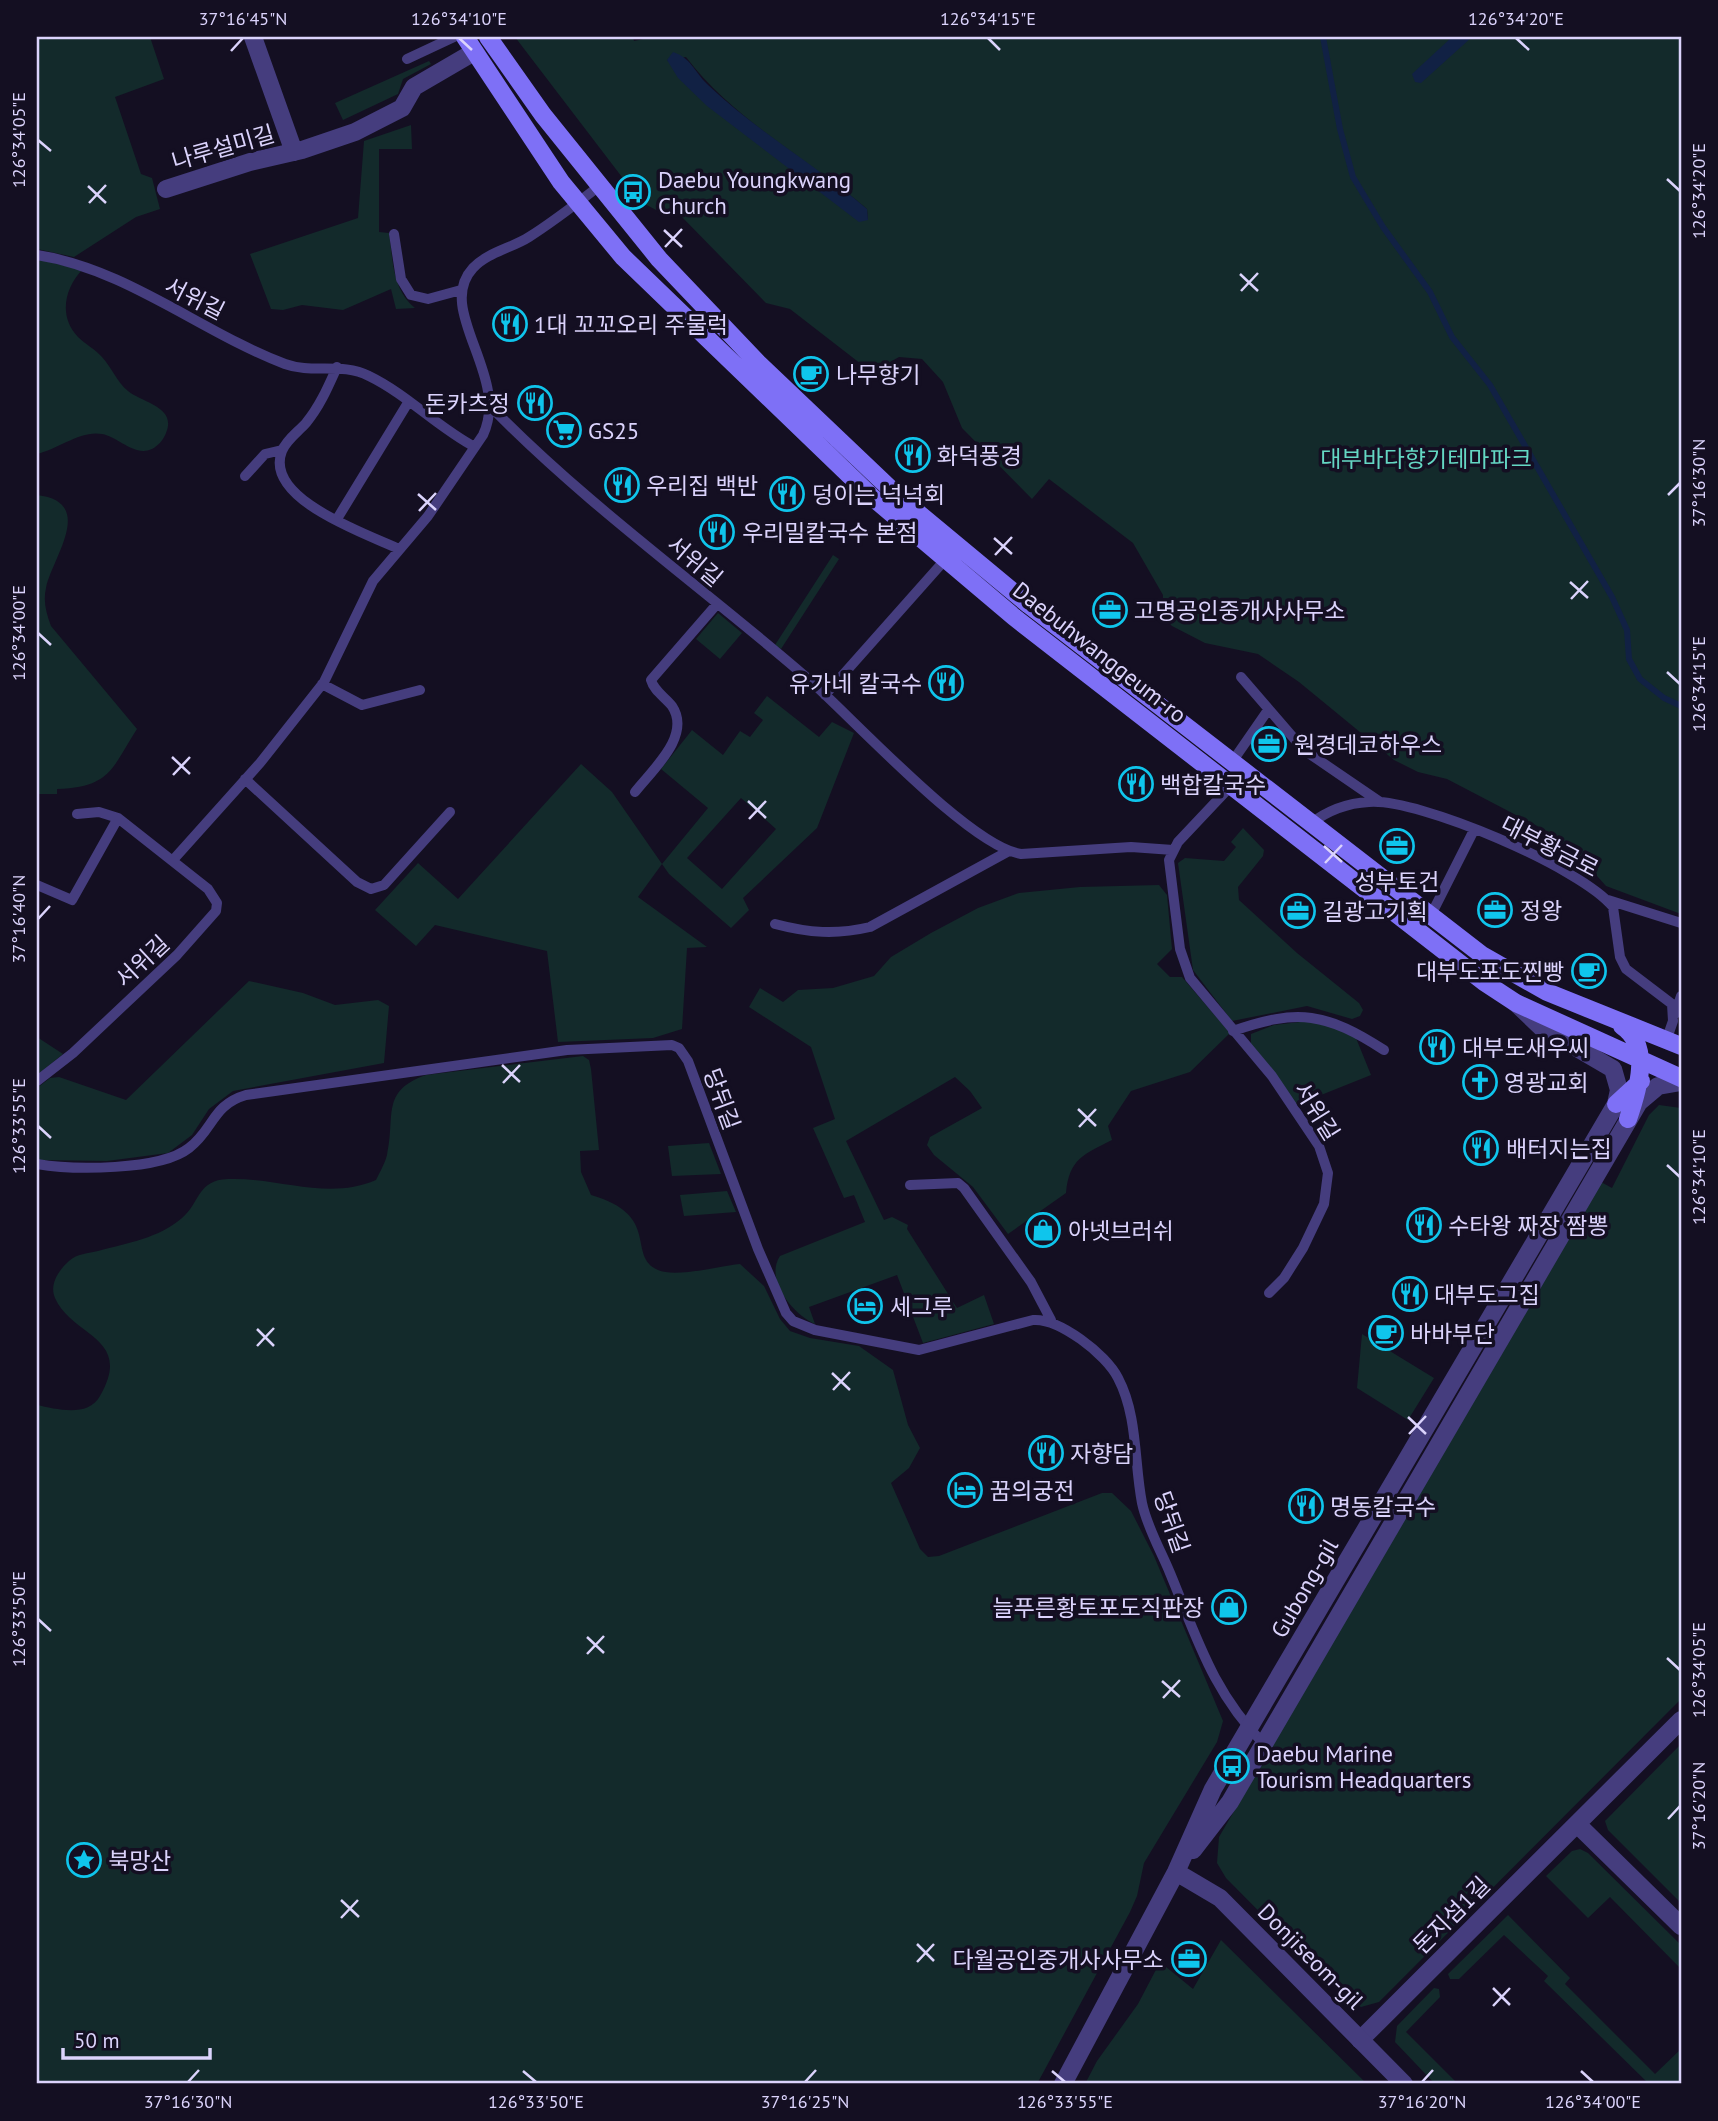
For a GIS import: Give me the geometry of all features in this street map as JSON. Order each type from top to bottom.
[{"type":"main road","name":"Daebuhwanggeum-ro","points":[[488,37],[598,187],[707,310],[890,489],[973,561],[1430,917],[1511,972],[1547,992],[1674,1044]]},
{"type":"main road","name":"Daebuhwanggeum-ro","points":[[469,44],[577,203],[660,295],[835,463],[944,561],[1477,976],[1516,1003],[1677,1075]]},
{"type":"main road","points":[[1610,1018],[1635,1037],[1640,1060],[1638,1083],[1628,1119]]},
{"type":"main road","points":[[1616,1104],[1638,1083],[1677,1075]]},
{"type":"street","name":"나루설미길","points":[[253,37],[294,152]]},
{"type":"street","name":"나루설미길","points":[[166,189],[355,132],[402,108],[414,87],[469,44]]},
{"type":"street","points":[[1516,1003],[1541,1027],[1613,1069],[1619,1090],[1616,1104]]},
{"type":"street","name":"Gubong-gil","points":[[1176,1872],[1230,1802],[1628,1119],[1647,1093],[1677,1075]]},
{"type":"street","name":"Gubong-gil","points":[[1063,2084],[1176,1872],[1213,1789],[1616,1104]]},
{"type":"street","name":"돈지섬1길","points":[[1360,2040],[1681,1720]]},
{"type":"street","points":[[1577,1824],[1681,1926]]},
{"type":"street","name":"Donjiseom-gil","points":[[1176,1872],[1220,1898],[1404,2084]]},
{"type":"lane","points":[[408,59],[454,37]]},
{"type":"lane","points":[[173,860],[245,779],[333,668],[364,594],[428,516],[490,420],[492,408],[485,374],[461,302],[461,290],[466,278],[483,260],[529,237],[598,187]]},
{"type":"lane","points":[[394,234],[401,279],[411,295],[428,299],[461,290]]},
{"type":"lane","name":"서위길","points":[[37,255],[85,266],[290,365],[337,367],[367,375],[409,401],[437,425],[475,447]]},
{"type":"lane","points":[[337,367],[318,407],[282,450],[279,463],[289,490],[304,502],[399,550]]},
{"type":"lane","points":[[337,519],[409,401]]},
{"type":"lane","name":"서위길","points":[[492,408],[543,457],[825,695],[943,805],[1007,852]]},
{"type":"lane","points":[[245,476],[265,454],[282,450]]},
{"type":"lane","points":[[825,695],[944,561]]},
{"type":"lane","name":"서위길","points":[[635,792],[669,748],[678,727],[671,706],[651,680],[717,604]]},
{"type":"lane","name":"대부황금로","points":[[1241,677],[1304,750],[1382,803]]},
{"type":"lane","points":[[321,684],[362,705],[420,690]]},
{"type":"lane","points":[[775,924],[809,933],[850,932],[870,927],[1007,852],[1044,854],[1131,847],[1172,850],[1232,786],[1238,767],[1268,710]]},
{"type":"lane","points":[[245,779],[356,882],[371,889],[384,885],[450,812]]},
{"type":"lane","name":"대부황금로","points":[[1310,824],[1325,813],[1359,804],[1382,803],[1441,816],[1564,871],[1607,900],[1681,923]]},
{"type":"lane","name":"서위길","points":[[37,1081],[73,1053],[213,917],[217,903],[214,895],[118,818],[99,812],[77,814]]},
{"type":"lane","points":[[37,885],[72,900],[118,818]]},
{"type":"lane","name":"대부황금로","points":[[1430,917],[1474,830]]},
{"type":"lane","name":"서위길","points":[[1172,850],[1170,871],[1184,965],[1199,991],[1272,1076],[1319,1146],[1328,1173],[1324,1204],[1303,1248],[1284,1278],[1269,1293]]},
{"type":"lane","name":"대부황금로","points":[[1607,900],[1616,915],[1617,943],[1626,969],[1646,986],[1666,997],[1672,1004],[1673,1021]]},
{"type":"lane","points":[[1674,1044],[1673,1021],[1681,996]]},
{"type":"lane","points":[[1233,1031],[1276,1018],[1307,1015],[1340,1024],[1384,1050]]},
{"type":"lane","name":"당뒤길","points":[[37,1164],[126,1166],[172,1157],[191,1147],[226,1103],[246,1095],[567,1050],[672,1045],[679,1048],[688,1061],[758,1249],[786,1313],[793,1321],[815,1330],[919,1350],[1033,1320],[1051,1320]]},
{"type":"lane","name":"당뒤길","points":[[910,1185],[958,1183],[964,1188],[1031,1282],[1051,1320],[1084,1343],[1119,1380],[1136,1450],[1143,1508],[1213,1676],[1250,1730],[1264,1744]]},
{"type":"green space","points":[[37,37],[150,37],[164,79],[115,97],[141,174],[152,178],[160,209],[136,217],[74,257],[37,249]]},
{"type":"green space","name":"대부바다향기테마파크","points":[[515,37],[633,37],[634,41],[653,37],[1681,37],[1681,914],[1606,886],[1580,857],[1543,829],[1447,779],[1418,772],[1394,760],[1299,682],[1258,654],[1205,643],[1172,626],[1155,609],[1163,601],[1163,595],[1133,543],[1049,479],[1032,499],[962,428],[943,382],[922,359],[899,357],[881,367],[861,364],[790,309],[766,303],[681,216],[658,211],[641,202]],"holes":[[[686,57],[705,80],[749,120],[867,209],[868,220],[667,60]]]},
{"type":"green space","points":[[429,61],[431,64],[403,79],[398,94],[343,120],[335,103]]},
{"type":"green space","points":[[411,125],[412,149],[379,149],[379,232],[389,233],[398,283],[407,300],[415,308],[396,309],[391,289],[343,310],[302,305],[283,310],[271,309],[250,254],[358,218],[364,141]]},
{"type":"green space","points":[[37,259],[82,270],[68,294],[68,320],[78,337],[102,357],[128,391],[163,411],[168,424],[165,435],[154,448],[145,451],[133,449],[108,436],[94,434],[78,437],[37,454]]},
{"type":"green space","points":[[37,495],[55,500],[65,508],[68,520],[62,547],[45,593],[51,626],[137,729],[107,774],[88,785],[57,789],[57,794],[37,794]]},
{"type":"green space","points":[[833,555],[839,559],[781,649],[775,645]]},
{"type":"green space","points":[[718,613],[742,633],[720,659],[696,639]]},
{"type":"green space","points":[[767,696],[819,737],[832,722],[854,733],[817,828],[743,898],[749,910],[731,928],[669,874],[662,864],[708,808],[661,769],[692,730],[723,755],[740,731],[750,737],[763,720],[754,713]],"holes":[[[741,798],[776,829],[722,889],[687,858]]]},
{"type":"green space","points":[[581,764],[612,792],[662,864],[638,897],[707,947],[687,948],[682,1029],[653,1038],[558,1042],[547,951],[435,925],[416,946],[375,910],[418,863],[458,899]]},
{"type":"green space","points":[[1243,828],[1264,850],[1263,856],[1238,887],[1239,900],[1297,953],[1359,1003],[1363,1010],[1360,1016],[1352,1019],[1307,1006],[1232,1021],[1193,970],[1178,863],[1185,858],[1224,861],[1236,847],[1231,842]]},
{"type":"green space","points":[[1159,885],[1167,895],[1172,949],[1157,964],[1170,977],[1182,977],[1230,1033],[1190,1072],[1131,1091],[1108,1126],[1112,1140],[1093,1149],[1074,1165],[1066,1193],[1008,1234],[973,1187],[934,1155],[927,1145],[930,1137],[982,1108],[970,1091],[955,1077],[846,1141],[884,1220],[892,1217],[908,1225],[907,1229],[957,1308],[984,1295],[994,1324],[923,1343],[897,1275],[809,1307],[815,1324],[798,1313],[779,1286],[776,1265],[780,1256],[865,1222],[854,1195],[844,1198],[813,1128],[835,1119],[811,1047],[749,1007],[760,988],[783,1002],[798,990],[833,988],[874,976],[891,957],[931,933],[978,908],[1019,893],[1080,887]]},
{"type":"green space","points":[[249,981],[303,993],[335,1005],[378,1000],[389,1006],[384,1063],[233,1091],[209,1109],[192,1135],[168,1153],[107,1161],[37,1160],[37,1088],[50,1078],[59,1077],[126,1100]]},
{"type":"green space","points":[[1308,1021],[1326,1023],[1356,1038],[1371,1075],[1296,1105],[1251,1045],[1251,1034],[1274,1025]]},
{"type":"green space","points":[[37,1037],[63,1054],[37,1075]]},
{"type":"green space","points":[[583,1056],[589,1060],[591,1069],[599,1150],[580,1151],[581,1172],[591,1195],[613,1203],[627,1213],[635,1224],[649,1264],[658,1270],[675,1273],[740,1264],[764,1286],[780,1319],[790,1331],[810,1338],[859,1346],[893,1370],[908,1425],[920,1448],[909,1468],[891,1483],[920,1549],[928,1557],[939,1556],[1102,1493],[1112,1493],[1131,1511],[1154,1556],[1223,1721],[1217,1742],[1144,1863],[1137,1896],[1130,1912],[1037,2084],[37,2084],[37,1405],[80,1410],[95,1403],[109,1376],[110,1361],[97,1340],[63,1311],[53,1293],[56,1278],[75,1257],[143,1239],[173,1225],[188,1212],[210,1183],[218,1180],[247,1179],[303,1187],[340,1188],[376,1180],[387,1155],[396,1097],[411,1081],[426,1075]]},
{"type":"green space","points":[[1659,1105],[1681,1108],[1681,1699],[1379,2002],[1361,2007],[1347,2000],[1226,1878],[1217,1863],[1219,1837],[1601,1182],[1612,1188],[1649,1115]]},
{"type":"green space","points":[[709,1143],[721,1174],[672,1176],[668,1146]]},
{"type":"green space","points":[[727,1191],[736,1212],[684,1216],[680,1195]]},
{"type":"green space","points":[[1362,1334],[1434,1378],[1408,1420],[1357,1388]]},
{"type":"green space","points":[[1681,1744],[1681,1903],[1608,1830],[1605,1821]]},
{"type":"green space","points":[[1580,1849],[1588,1853],[1681,1945],[1681,1969],[1610,1897],[1588,1918],[1546,1876],[1572,1851]]},
{"type":"green space","points":[[1508,1915],[1570,1978],[1565,1984],[1655,2074],[1681,2049],[1681,2083],[1649,2084],[1544,1981],[1548,1976],[1504,1935],[1459,1979],[1450,1979],[1448,1974]]},
{"type":"green space","points":[[1221,1940],[1367,2084],[1085,2084],[1097,2061],[1138,2004],[1160,1962],[1193,1989]]},
{"type":"green space","points":[[1434,1988],[1439,1989],[1440,1997],[1406,2032],[1458,2084],[1435,2084],[1395,2042],[1397,2026]]},
{"type":"water","points":[[1452,37],[1472,37],[1421,83],[1415,82],[1412,74]]},
{"type":"water","points":[[673,52],[688,61],[726,101],[867,209],[868,220],[859,222],[707,106],[678,78],[667,60]]},
{"type":"waterway","points":[[1323,37],[1340,129],[1353,177],[1383,227],[1430,292],[1452,337],[1490,385],[1612,597],[1627,630],[1629,659],[1640,679],[1664,698],[1681,706]]},
{"type":"place","name":"Daebu Youngkwang Church","points":[[633,192]]},
{"type":"place","name":"1대 꼬꼬오리 주물럭","points":[[510,324]]},
{"type":"place","name":"나무향기","points":[[811,374]]},
{"type":"place","name":"돈카츠정","points":[[535,403]]},
{"type":"place","name":"GS25","points":[[564,430]]},
{"type":"place","name":"화덕풍경","points":[[913,455]]},
{"type":"place","name":"우리집 백반","points":[[622,485]]},
{"type":"place","name":"덩이는 넉넉회","points":[[787,494]]},
{"type":"place","name":"우리밀칼국수 본점","points":[[717,532]]},
{"type":"place","name":"고명공인중개사사무소","points":[[1110,610]]},
{"type":"place","name":"유가네 칼국수","points":[[946,683]]},
{"type":"place","name":"원경데코하우스","points":[[1269,744]]},
{"type":"place","name":"백합칼국수","points":[[1136,784]]},
{"type":"place","name":"성부토건","points":[[1397,846]]},
{"type":"place","name":"정왕","points":[[1495,910]]},
{"type":"place","name":"길광고기획","points":[[1298,911]]},
{"type":"place","name":"대부도포도찐빵","points":[[1589,971]]},
{"type":"place","name":"대부도새우씨","points":[[1437,1047]]},
{"type":"place","name":"영광교회","points":[[1480,1082]]},
{"type":"place","name":"배터지는집","points":[[1481,1148]]},
{"type":"place","name":"수타왕 짜장 짬뽕","points":[[1424,1225]]},
{"type":"place","name":"아넷브러쉬","points":[[1043,1230]]},
{"type":"place","name":"대부도그집","points":[[1410,1294]]},
{"type":"place","name":"세그루","points":[[865,1306]]},
{"type":"place","name":"바바부단","points":[[1386,1333]]},
{"type":"place","name":"자향담","points":[[1046,1453]]},
{"type":"place","name":"꿈의궁전","points":[[965,1490]]},
{"type":"place","name":"명동칼국수","points":[[1306,1506]]},
{"type":"place","name":"늘푸른황토포도직판장","points":[[1229,1607]]},
{"type":"place","name":"Daebu Marine Tourism Headquarters","points":[[1232,1766]]},
{"type":"place","name":"북망산","points":[[84,1860]]},
{"type":"place","name":"다월공인중개사사무소","points":[[1189,1959]]}]
